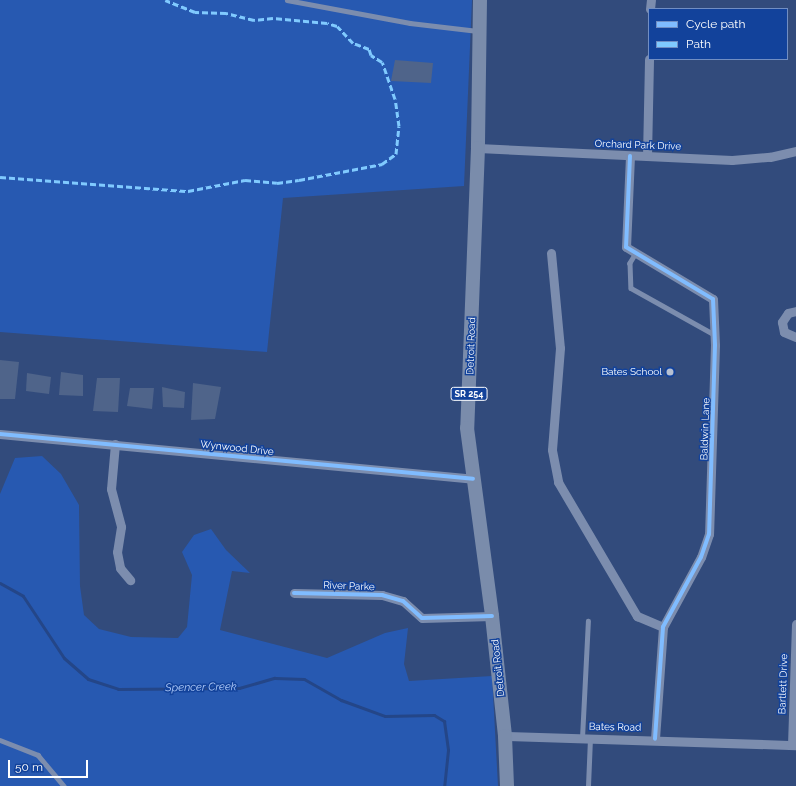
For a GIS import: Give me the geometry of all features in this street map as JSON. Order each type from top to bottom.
[{"type":"main road","name":"Detroit Road","points":[[480,0],[478,148],[467,428],[492,616],[505,736],[507,786]]},
{"type":"street","points":[[647,156],[649,60]]},
{"type":"street","name":"Orchard Park Drive","points":[[478,148],[732,160],[770,157],[796,151]]},
{"type":"street","name":"Baldwin Lane","points":[[630,156],[626,247],[713,299],[715,335],[709,534],[701,557],[663,627],[655,739]]},
{"type":"street","points":[[551,254],[560,348],[552,450],[558,482],[637,616],[663,627]]},
{"type":"street","points":[[796,310],[785,315],[782,322],[784,332],[796,337]]},
{"type":"street","name":"Wynwood Drive","points":[[0,434],[473,479]]},
{"type":"street","points":[[115,444],[111,489],[121,527],[117,552],[120,568],[130,580]]},
{"type":"street","name":"River Parke","points":[[294,592],[382,595],[403,601],[422,618],[492,616]]},
{"type":"street","name":"Bartlett Drive","points":[[794,745],[796,624]]},
{"type":"street","name":"Bates Road","points":[[505,736],[655,739],[794,745]]},
{"type":"lane","points":[[287,0],[410,23],[479,31]]},
{"type":"lane","points":[[636,253],[630,263],[631,288],[715,335]]},
{"type":"lane","points":[[588,621],[586,738],[588,786]]},
{"type":"lane","points":[[0,740],[38,755],[65,786]]},
{"type":"shaded area","points":[[0,0],[472,0],[464,186],[283,198],[267,352],[0,332]]},
{"type":"shaded area","points":[[42,456],[61,474],[79,505],[80,586],[84,615],[99,629],[131,637],[178,638],[187,627],[192,575],[182,552],[194,535],[211,529],[226,550],[250,573],[232,571],[220,630],[327,658],[385,633],[408,628],[404,664],[409,681],[492,676],[498,786],[0,786],[0,494],[15,458]]},
{"type":"building","points":[[395,60],[433,63],[431,83],[391,81]]},
{"type":"building","points":[[0,360],[19,362],[15,399],[0,399]]},
{"type":"building","points":[[61,372],[83,375],[83,396],[59,395]]},
{"type":"building","points":[[27,373],[51,377],[49,394],[26,391]]},
{"type":"building","points":[[97,378],[120,378],[118,412],[93,411]]},
{"type":"building","points":[[193,383],[221,387],[215,419],[191,420]]},
{"type":"building","points":[[162,387],[185,392],[184,408],[163,407]]},
{"type":"building","points":[[130,388],[154,388],[152,409],[127,406]]},
{"type":"waterway","name":"Spencer Creek","points":[[0,583],[23,596],[64,658],[88,679],[118,689],[239,688],[275,678],[304,679],[341,700],[385,716],[434,715],[444,721],[448,750],[444,786]]},
{"type":"marked path","points":[[0,177],[188,191],[245,180],[277,183],[299,180],[382,164],[396,154],[399,126],[395,99],[382,62],[371,55],[369,49],[353,43],[337,26],[327,23],[273,18],[254,20],[226,13],[195,12],[165,0]]},
{"type":"cycle path","points":[[630,156],[626,247],[713,299],[715,345],[709,534],[701,557],[663,627],[655,739]]},
{"type":"cycle path","points":[[0,434],[473,479]]},
{"type":"cycle path","points":[[294,593],[382,595],[403,601],[422,618],[492,616]]},
{"type":"place","name":"Bates School","points":[[670,372]]}]
